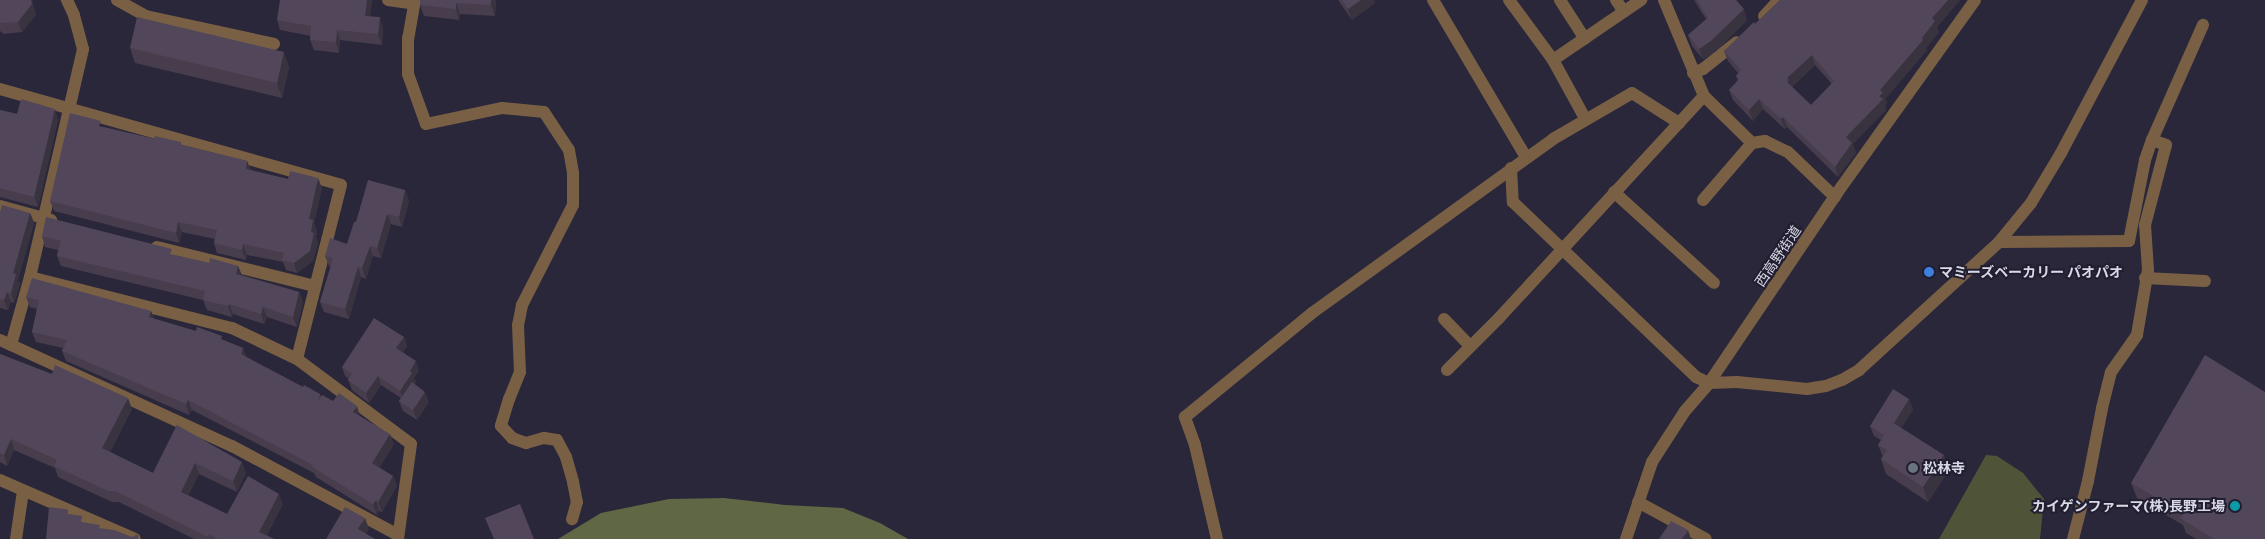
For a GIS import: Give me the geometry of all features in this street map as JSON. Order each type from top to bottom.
[{"type":"street","points":[[30,277],[232,328],[297,359],[410,444],[398,537],[232,446],[6,343],[30,277],[83,49],[74,15],[67,0]]},
{"type":"street","points":[[117,0],[146,16],[274,44]]},
{"type":"street","points":[[388,0],[415,2],[408,38],[408,74],[426,124],[502,108],[544,112],[569,150],[573,173],[573,205],[522,305],[518,325],[520,372],[508,399],[501,426],[512,438],[526,443],[544,438],[557,440],[566,457],[577,502],[572,519]]},
{"type":"street","points":[[1433,0],[1526,157]]},
{"type":"street","points":[[1509,0],[1553,60],[1586,120]]},
{"type":"street","points":[[1560,0],[1585,39]]},
{"type":"street","points":[[1616,0],[1624,12]]},
{"type":"street","points":[[1553,60],[1642,0]]},
{"type":"street","points":[[1664,0],[1704,96],[1752,143]]},
{"type":"street","points":[[1693,73],[1704,69],[1720,58],[1779,0]]},
{"type":"street","name":"西高野街道","points":[[1626,539],[1652,462],[1685,411],[1709,383],[1835,197],[1975,0]]},
{"type":"street","points":[[1511,168],[1513,202],[1561,250],[1696,377],[1709,383],[1737,382],[1807,389],[1842,380],[1858,370],[1999,242],[2031,202],[2062,153],[2142,0]]},
{"type":"street","points":[[1999,242],[2129,241],[2145,160],[2203,25]]},
{"type":"street","points":[[0,89],[341,186],[297,359]]},
{"type":"street","points":[[1217,539],[1195,445],[1185,417],[1312,313],[1526,157],[1586,120],[1632,93],[1679,123]]},
{"type":"street","points":[[1447,370],[1499,318],[1704,96]]},
{"type":"street","points":[[2073,539],[2088,481],[2111,372],[2137,335],[2145,278],[2148,270],[2145,226],[2166,145],[2152,140]]},
{"type":"street","points":[[1703,200],[1752,143],[1765,141],[1788,152],[1835,197]]},
{"type":"street","points":[[1614,192],[1714,283]]},
{"type":"street","points":[[0,206],[62,223]]},
{"type":"street","points":[[147,244],[316,286]]},
{"type":"street","points":[[2145,278],[2205,281]]},
{"type":"street","points":[[1444,319],[1470,346]]},
{"type":"street","points":[[0,480],[135,539]]},
{"type":"street","points":[[16,539],[23,491]]},
{"type":"street","points":[[1638,502],[1706,539]]},
{"type":"green space","points":[[1986,455],[1997,456],[2023,473],[2044,499],[2040,539],[1939,539]]},
{"type":"green space","points":[[724,498],[785,505],[843,508],[880,523],[908,539],[558,539],[601,513],[669,499]]},
{"type":"building","points":[[0,0],[31,0],[32,4],[18,22],[0,23]]},
{"type":"building","points":[[280,0],[367,0],[365,16],[380,17],[378,34],[337,30],[336,42],[310,40],[311,26],[277,20]]},
{"type":"building","points":[[420,0],[491,0],[491,5],[456,3],[456,9],[420,5]]},
{"type":"building","points":[[1342,0],[1361,0],[1348,9]]},
{"type":"building","points":[[1697,0],[1736,0],[1744,9],[1711,41],[1699,49],[1688,35],[1708,18]]},
{"type":"building","points":[[1780,0],[1948,0],[1932,18],[1935,21],[1922,38],[1923,40],[1880,90],[1883,93],[1879,96],[1883,99],[1846,137],[1852,143],[1835,167],[1783,117],[1781,119],[1759,99],[1749,110],[1729,90],[1739,79],[1736,76],[1741,70],[1724,51],[1754,22],[1755,24]],"holes":[[[1812,55],[1834,81],[1811,105],[1787,82],[1789,80],[1787,78]]]},
{"type":"building","points":[[137,17],[284,52],[277,83],[130,48]]},
{"type":"building","points":[[21,99],[55,109],[34,197],[0,188],[0,110],[17,114]]},
{"type":"building","points":[[70,113],[101,121],[99,126],[154,139],[155,136],[181,142],[181,145],[247,161],[246,169],[288,179],[290,171],[318,178],[309,219],[313,220],[311,232],[314,233],[310,251],[294,263],[282,260],[284,253],[243,244],[242,250],[214,243],[217,230],[178,222],[176,233],[50,201]]},
{"type":"building","points":[[368,180],[405,190],[399,217],[387,214],[377,248],[370,246],[362,268],[358,267],[345,309],[320,302],[333,258],[325,256],[330,238],[347,244],[354,222],[356,222]]},
{"type":"building","points":[[2,205],[30,213],[13,273],[16,274],[11,293],[7,292],[4,300],[0,299],[0,212]]},
{"type":"building","points":[[46,217],[172,249],[170,254],[209,263],[210,258],[238,266],[236,274],[299,292],[293,317],[263,307],[261,314],[229,304],[228,306],[203,300],[205,291],[57,256],[61,241],[42,236]]},
{"type":"building","points":[[32,278],[151,311],[149,317],[196,331],[197,327],[222,336],[221,339],[243,348],[241,354],[320,394],[317,403],[322,395],[333,401],[339,393],[357,406],[353,412],[390,434],[372,463],[393,476],[378,502],[376,500],[373,504],[312,467],[313,465],[188,400],[186,404],[62,351],[67,340],[32,332],[39,300],[26,297]]},
{"type":"building","points":[[374,318],[404,337],[396,348],[416,361],[410,371],[412,373],[400,391],[378,376],[366,393],[348,380],[352,374],[342,367]]},
{"type":"building","points":[[0,354],[52,374],[55,365],[128,398],[102,448],[153,473],[177,425],[242,462],[233,481],[195,463],[181,492],[227,514],[248,476],[279,494],[259,532],[274,539],[218,539],[209,534],[208,537],[115,491],[108,491],[54,466],[57,460],[11,439],[4,455],[0,453]]},
{"type":"building","points":[[2205,355],[2265,392],[2265,539],[2214,539],[2180,518],[2184,513],[2131,483]]},
{"type":"building","points":[[412,382],[425,392],[413,410],[399,401]]},
{"type":"building","points":[[1893,389],[1909,399],[1884,435],[1870,426]]},
{"type":"building","points":[[1892,422],[1944,455],[1923,487],[1881,459],[1887,450],[1878,445]]},
{"type":"building","points":[[520,504],[534,539],[494,539],[485,518]]},
{"type":"building","points":[[49,507],[68,510],[68,514],[82,516],[81,522],[100,525],[99,528],[114,530],[132,537],[138,534],[138,539],[46,539]]},
{"type":"building","points":[[345,507],[365,518],[358,529],[375,539],[326,539]]},
{"type":"building","points":[[1671,521],[1688,530],[1682,539],[1659,539]]},
{"type":"place","name":"マミーズベーカリー パオパオ","points":[[1929,272]]},
{"type":"place","name":"松林寺","points":[[1913,468]]},
{"type":"place","name":"カイゲンファーマ(株)長野工場","points":[[2235,506]]}]
